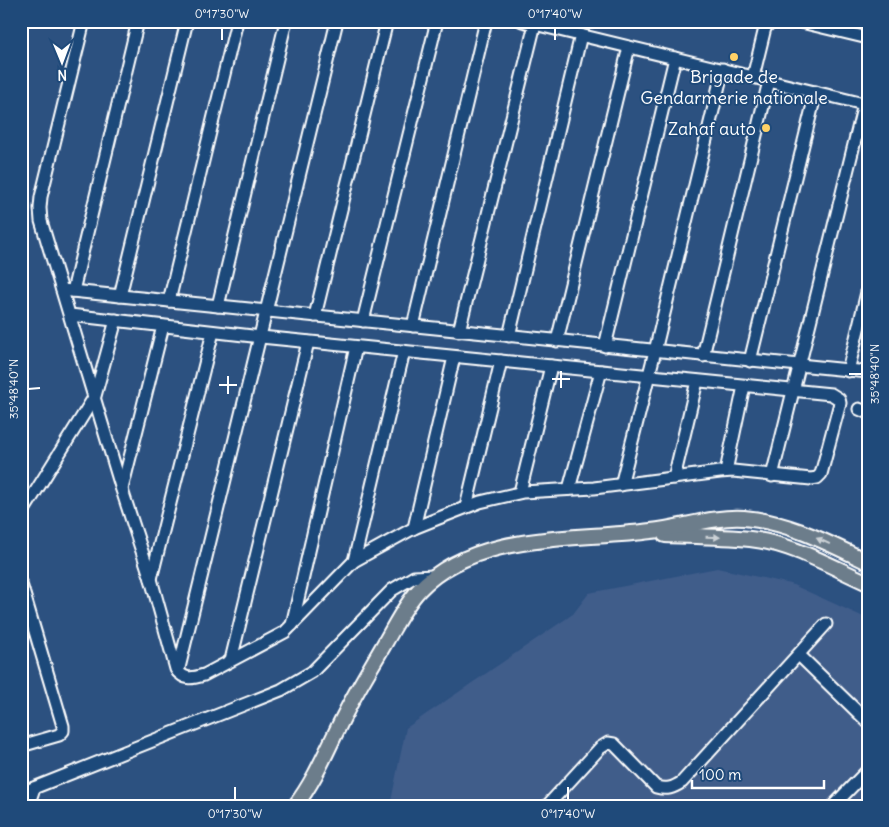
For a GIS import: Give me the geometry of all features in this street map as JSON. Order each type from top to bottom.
[{"type":"main road","points":[[295,806],[305,793],[348,708],[403,612],[418,591],[434,576],[454,562],[514,543],[630,534],[714,520],[742,518],[779,524],[796,529],[868,562]]},
{"type":"main road","points":[[630,534],[750,539],[766,542],[792,549],[868,583]]},
{"type":"street","points":[[70,315],[404,352],[831,394],[839,398],[840,403],[821,474],[817,478],[726,472],[594,488],[520,492],[466,507],[414,528],[354,560],[291,626],[276,637],[204,675],[187,679],[176,669],[151,579],[122,490],[70,315],[67,291],[41,221],[40,208],[84,21]]},
{"type":"street","points":[[67,291],[138,21]]},
{"type":"street","points":[[120,296],[187,21]]},
{"type":"street","points":[[169,301],[237,21]]},
{"type":"street","points":[[218,306],[286,21]]},
{"type":"street","points":[[178,672],[337,21]]},
{"type":"street","points":[[315,316],[387,21]]},
{"type":"street","points":[[363,321],[437,21]]},
{"type":"street","points":[[413,326],[486,21]]},
{"type":"street","points":[[522,21],[866,104],[772,476]]},
{"type":"street","points":[[753,77],[766,28],[771,21]]},
{"type":"street","points":[[797,21],[868,38]]},
{"type":"street","points":[[459,331],[535,24]]},
{"type":"street","points":[[509,336],[581,35]]},
{"type":"street","points":[[557,341],[630,47]]},
{"type":"street","points":[[606,346],[675,58]]},
{"type":"street","points":[[621,485],[722,70]]},
{"type":"street","points":[[703,356],[769,81]]},
{"type":"street","points":[[750,361],[816,92]]},
{"type":"street","points":[[848,370],[868,288]]},
{"type":"street","points":[[67,291],[868,372]]},
{"type":"street","points":[[21,515],[95,396],[116,320]]},
{"type":"street","points":[[122,490],[164,326]]},
{"type":"street","points":[[151,579],[213,332]]},
{"type":"street","points":[[231,660],[308,342]]},
{"type":"street","points":[[291,626],[356,347]]},
{"type":"street","points":[[354,560],[404,352]]},
{"type":"street","points":[[414,528],[454,356]]},
{"type":"street","points":[[466,507],[501,361]]},
{"type":"street","points":[[520,492],[551,366]]},
{"type":"street","points":[[570,489],[601,371]]},
{"type":"street","points":[[674,478],[697,381]]},
{"type":"street","points":[[726,472],[744,386]]},
{"type":"street","points":[[21,793],[281,690],[312,672],[341,640],[392,590],[414,576],[434,576]]},
{"type":"street","points":[[21,584],[63,726],[63,731],[59,735],[22,744]]},
{"type":"street","points":[[547,806],[600,748],[608,743],[614,744],[656,787],[664,789],[674,787],[682,782],[826,624]]},
{"type":"street","points":[[799,655],[868,722]]},
{"type":"street","points":[[833,806],[868,770]]},
{"type":"street","points":[[28,806],[34,788]]},
{"type":"shaded area","points":[[717,568],[791,584],[868,619],[868,806],[390,806],[406,728],[573,614],[589,593]]},
{"type":"place","name":"Brigade de Gendarmerie nationale","points":[[734,57]]},
{"type":"place","name":"Zahaf auto","points":[[766,128]]}]
